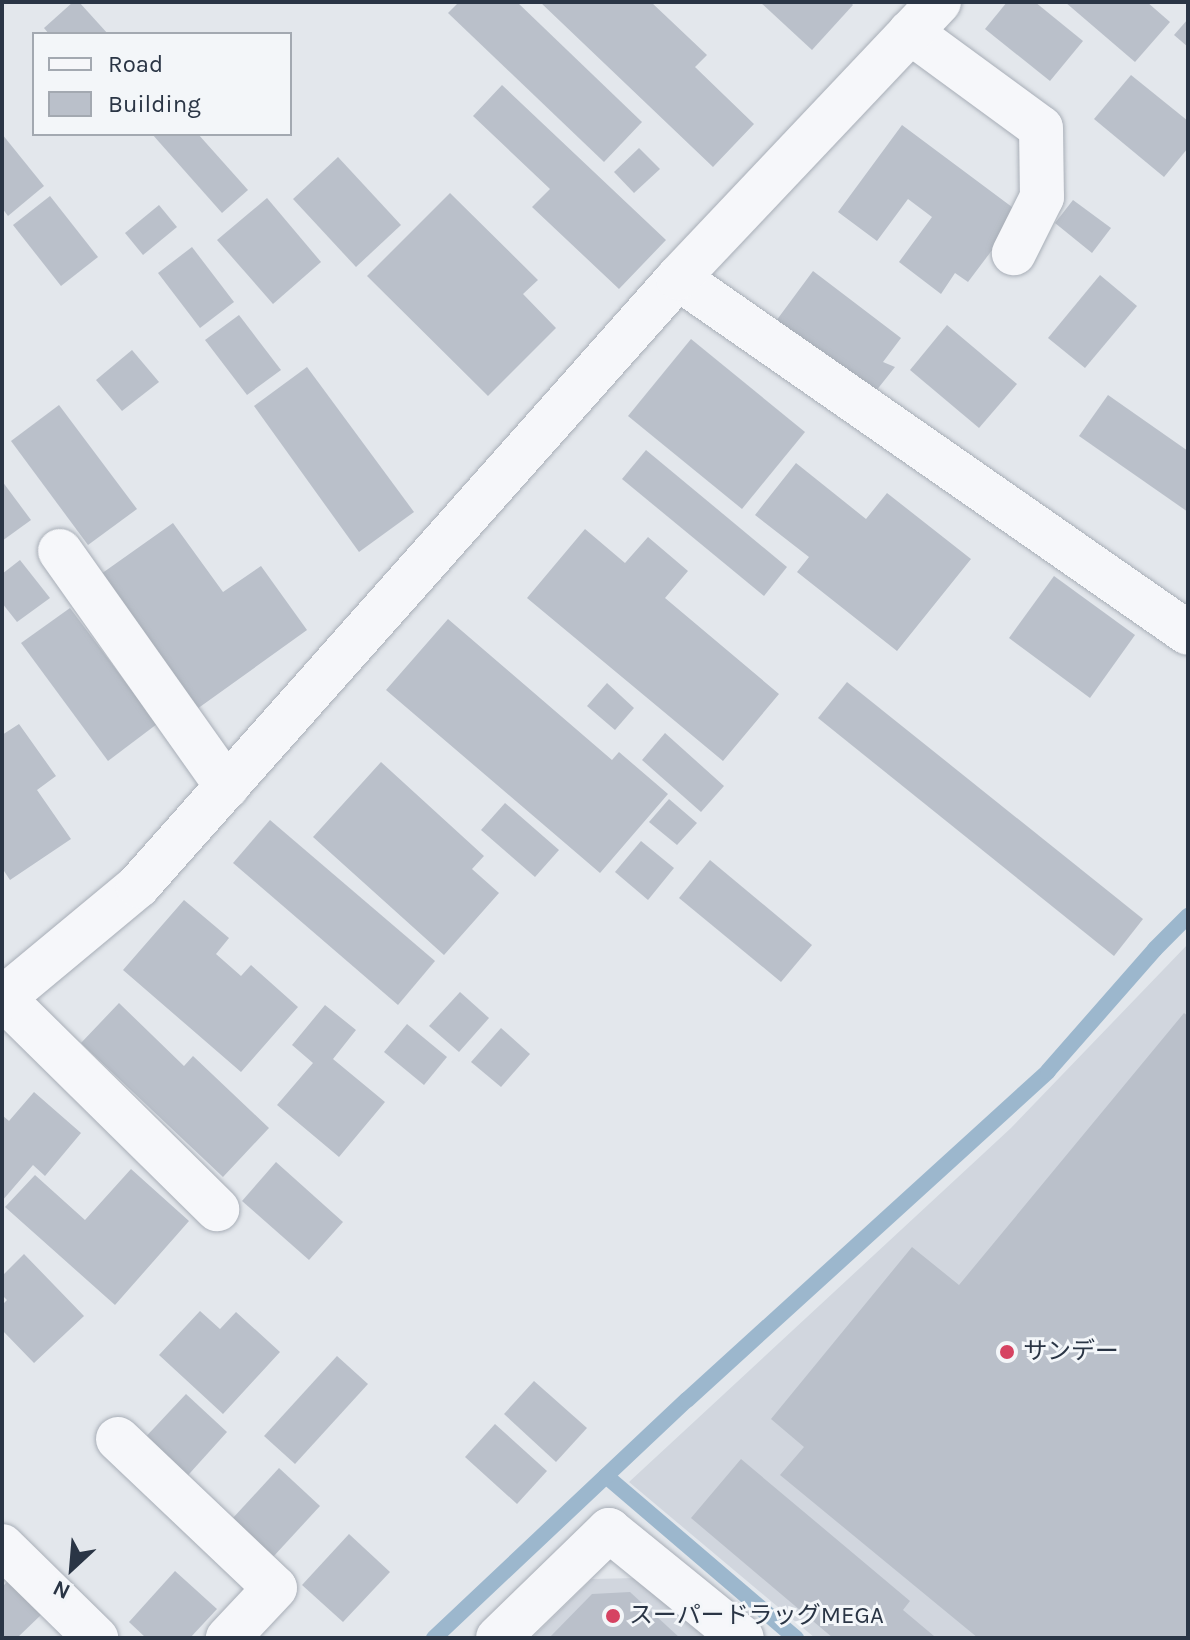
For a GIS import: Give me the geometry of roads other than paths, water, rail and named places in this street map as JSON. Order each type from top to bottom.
[{"type":"street","points":[[217,1209],[3,999],[138,886],[678,278],[925,17],[1041,128],[1042,197],[1014,253]]},
{"type":"street","points":[[678,278],[1188,633]]},
{"type":"street","points":[[60,551],[227,787]]},
{"type":"street","points":[[118,1439],[275,1588],[228,1638]]},
{"type":"street","points":[[498,1638],[609,1530],[742,1638]]},
{"type":"street","points":[[2,1546],[96,1638]]},
{"type":"waterway","points":[[434,1638],[687,1400],[1048,1071],[1188,916]]},
{"type":"waterway","points":[[606,1476],[796,1638]]},
{"type":"place","name":"サンデー","points":[[1007,1352]]},
{"type":"place","name":"スーパードラッグMEGA","points":[[613,1616]]}]
